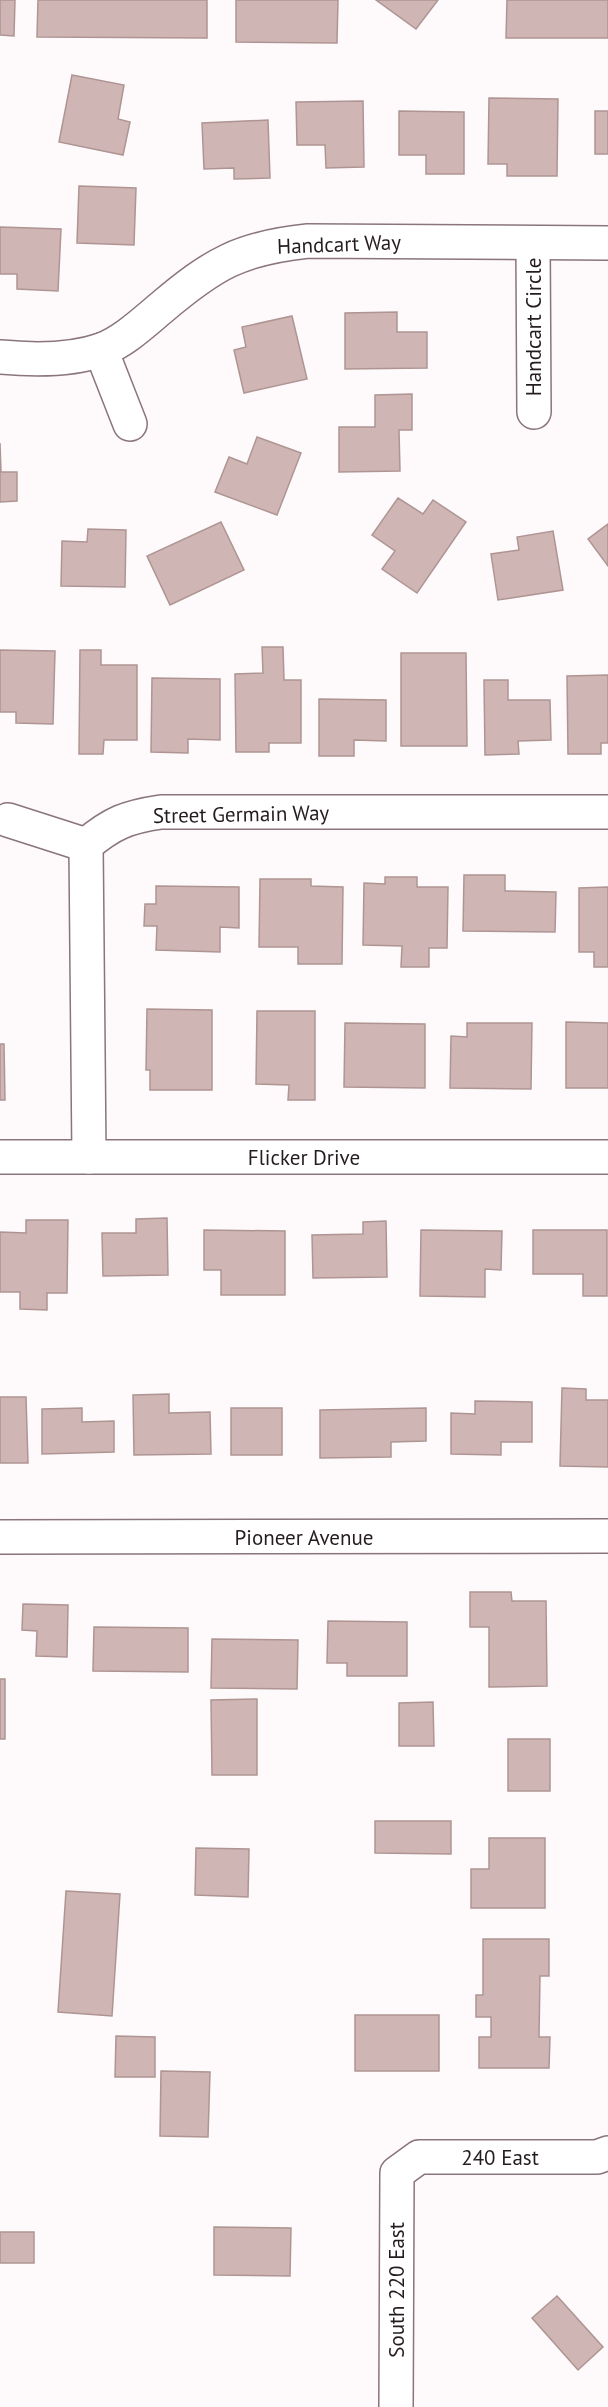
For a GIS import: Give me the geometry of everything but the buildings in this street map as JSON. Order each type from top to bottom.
[{"type":"street","name":"Handcart Way","points":[[0,357],[63,358],[102,350],[134,330],[200,275],[235,255],[270,245],[308,241],[608,243]]},
{"type":"street","name":"Handcart Circle","points":[[533,243],[534,412]]},
{"type":"street","points":[[102,350],[130,424]]},
{"type":"street","name":"Street Germain Way","points":[[86,845],[107,827],[133,816],[160,812],[608,812]]},
{"type":"street","points":[[8,820],[86,845],[89,1157]]},
{"type":"street","name":"Flicker Drive","points":[[0,1157],[608,1157]]},
{"type":"street","name":"Pioneer Avenue","points":[[0,1537],[608,1536]]},
{"type":"street","name":"240 East","points":[[397,2173],[419,2157],[597,2157],[608,2152]]},
{"type":"street","name":"South 220 East","points":[[396,2407],[397,2173]]}]
